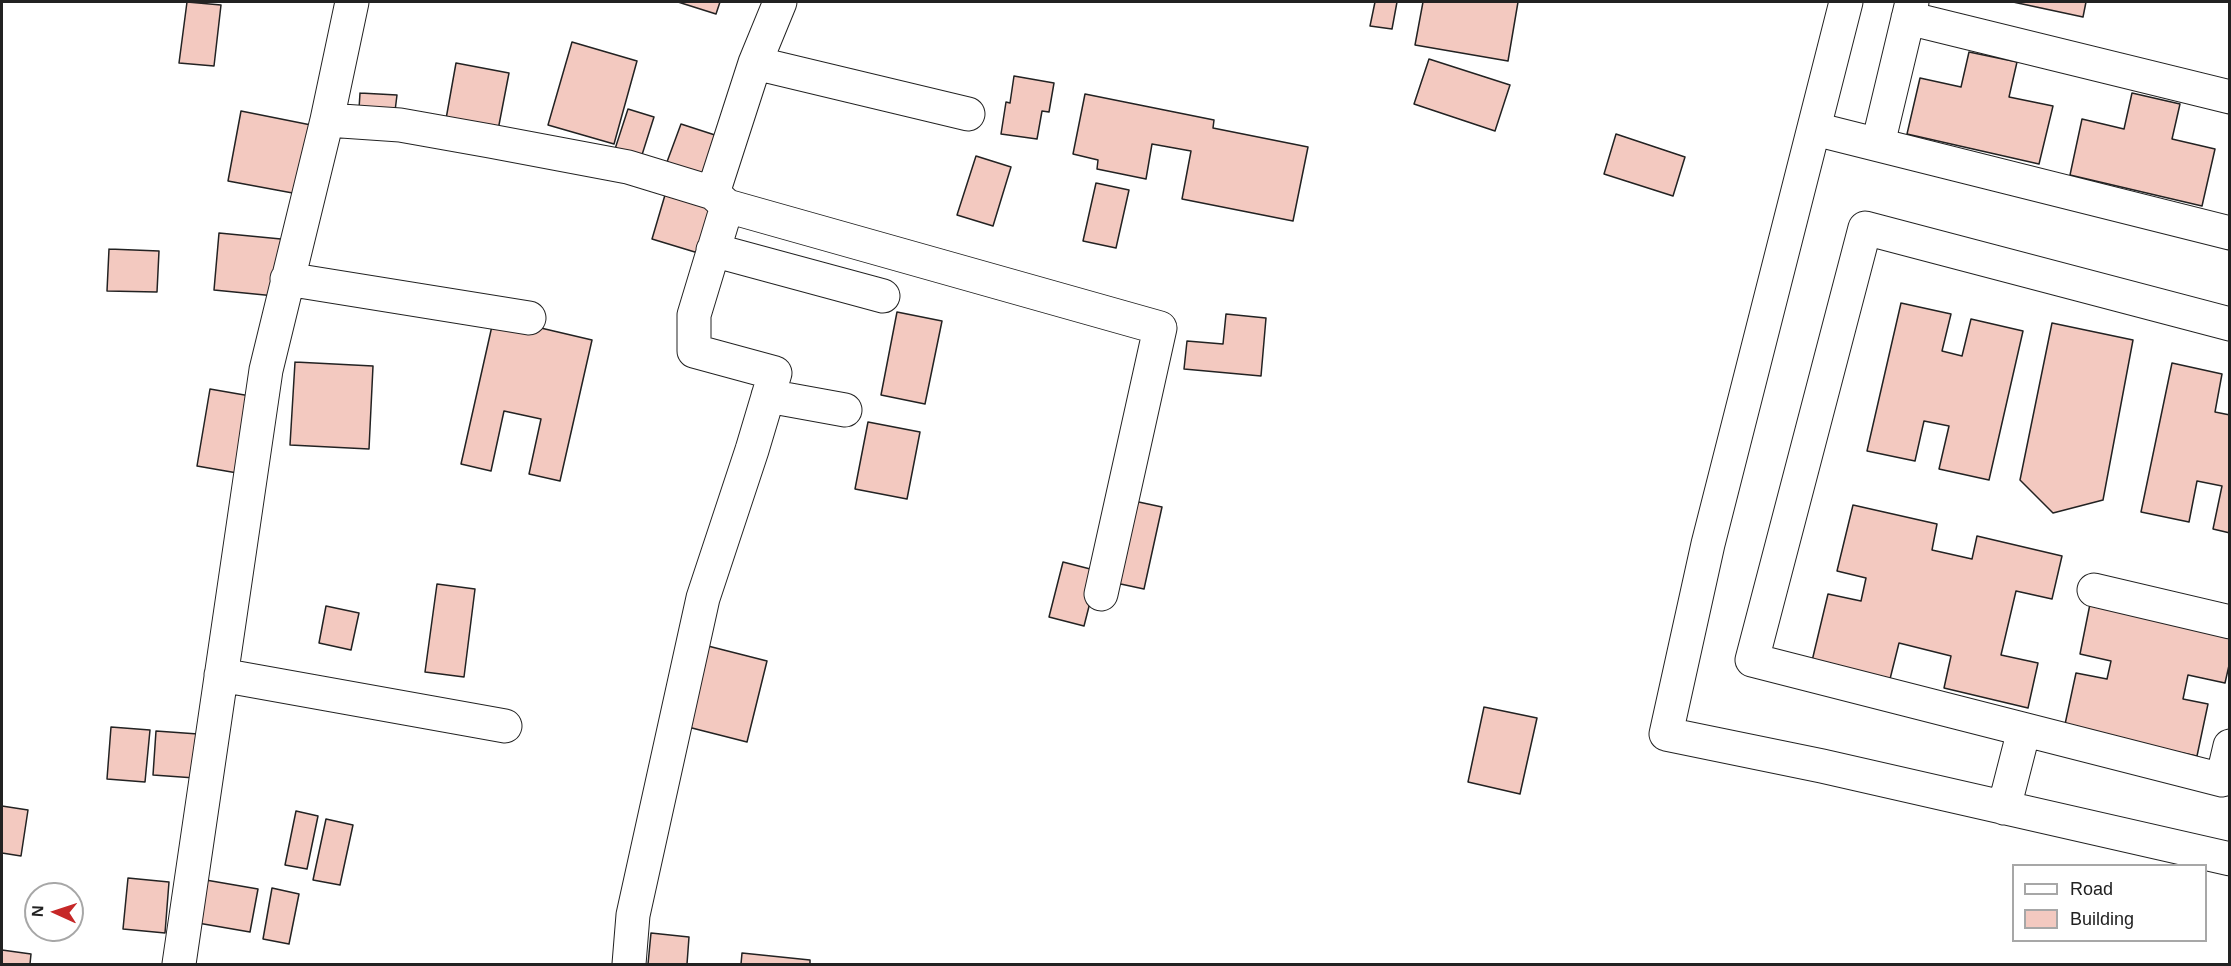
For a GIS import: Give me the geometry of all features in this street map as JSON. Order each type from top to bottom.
[{"type":"street","points":[[179,964],[266,370],[327,120],[352,2]]},
{"type":"street","points":[[629,964],[633,915],[703,598],[775,373],[693,351],[694,315],[713,250],[720,199],[755,63],[780,2]]},
{"type":"street","points":[[1846,2],[1708,544],[1666,734],[1822,766],[2229,859]]},
{"type":"street","points":[[1878,144],[1910,10],[2229,97]]},
{"type":"street","points":[[755,63],[968,114]]},
{"type":"street","points":[[327,120],[400,124],[628,167],[720,199],[1160,328],[1101,594]]},
{"type":"street","points":[[1815,129],[2229,233]]},
{"type":"street","points":[[2229,324],[1865,228],[1752,660],[2222,780],[2229,746]]},
{"type":"street","points":[[713,250],[883,296]]},
{"type":"street","points":[[287,279],[529,318]]},
{"type":"street","points":[[768,396],[845,410]]},
{"type":"street","points":[[2094,590],[2229,622]]},
{"type":"street","points":[[222,675],[505,726]]},
{"type":"street","points":[[2004,808],[2024,730]]},
{"type":"building","points":[[187,2],[221,5],[214,66],[179,63]]},
{"type":"building","points":[[678,2],[720,2],[716,14]]},
{"type":"building","points":[[1375,2],[1397,2],[1392,29],[1370,26]]},
{"type":"building","points":[[1423,2],[1518,2],[1508,61],[1415,45]]},
{"type":"building","points":[[2013,2],[2086,2],[2083,17]]},
{"type":"building","points":[[572,42],[637,61],[614,144],[548,125]]},
{"type":"building","points":[[1969,52],[2017,62],[2009,97],[2053,106],[2039,164],[1907,134],[1920,78],[1961,87]]},
{"type":"building","points":[[1429,59],[1510,85],[1495,131],[1414,104]]},
{"type":"building","points":[[456,63],[509,73],[498,130],[446,119]]},
{"type":"building","points":[[1014,76],[1054,83],[1049,112],[1042,111],[1037,139],[1001,134],[1006,102],[1010,103]]},
{"type":"building","points":[[360,93],[397,95],[395,111],[359,109]]},
{"type":"building","points":[[2132,93],[2180,104],[2172,139],[2215,149],[2202,206],[2070,175],[2082,119],[2124,129]]},
{"type":"building","points":[[1085,94],[1214,120],[1213,128],[1308,147],[1293,221],[1182,199],[1191,151],[1152,144],[1146,179],[1097,169],[1098,160],[1073,154]]},
{"type":"building","points":[[628,109],[654,117],[641,158],[615,149]]},
{"type":"building","points":[[241,111],[311,125],[298,194],[228,181]]},
{"type":"building","points":[[681,124],[718,136],[702,183],[664,170]]},
{"type":"building","points":[[1616,134],[1685,157],[1673,196],[1604,174]]},
{"type":"building","points":[[976,156],[1011,167],[993,226],[957,215]]},
{"type":"building","points":[[1096,183],[1129,190],[1116,248],[1083,241]]},
{"type":"building","points":[[665,195],[721,212],[708,256],[652,239]]},
{"type":"building","points":[[219,233],[281,239],[275,296],[214,290]]},
{"type":"building","points":[[109,249],[159,251],[157,292],[107,291]]},
{"type":"building","points":[[1901,303],[1951,314],[1942,351],[1962,356],[1971,319],[2023,331],[1989,480],[1939,469],[1949,426],[1924,421],[1915,461],[1867,451]]},
{"type":"building","points":[[897,312],[942,321],[925,404],[881,395]]},
{"type":"building","points":[[1226,314],[1266,318],[1261,376],[1184,369],[1187,341],[1223,344]]},
{"type":"building","points":[[494,317],[592,340],[560,481],[529,474],[541,419],[504,411],[491,471],[461,464]]},
{"type":"building","points":[[2052,323],[2133,340],[2103,500],[2053,513],[2020,480]]},
{"type":"building","points":[[295,362],[373,366],[369,449],[290,445]]},
{"type":"building","points":[[2172,363],[2222,374],[2215,412],[2230,415],[2230,533],[2213,529],[2222,486],[2197,481],[2189,522],[2141,512]]},
{"type":"building","points":[[210,389],[256,397],[243,474],[197,466]]},
{"type":"building","points":[[868,422],[920,432],[907,499],[855,489]]},
{"type":"building","points":[[1134,501],[1162,507],[1144,589],[1116,583]]},
{"type":"building","points":[[1853,505],[1937,524],[1932,550],[1972,559],[1977,536],[2062,556],[2052,599],[2016,591],[2001,655],[2038,663],[2028,708],[1944,688],[1951,656],[1899,643],[1890,679],[1812,661],[1828,594],[1861,601],[1866,578],[1837,571]]},
{"type":"building","points":[[1063,562],[1098,571],[1084,626],[1049,617]]},
{"type":"building","points":[[437,584],[475,589],[464,677],[425,672]]},
{"type":"building","points":[[2090,604],[2230,634],[2230,661],[2225,683],[2188,675],[2183,699],[2208,704],[2197,756],[2064,729],[2076,673],[2107,679],[2111,661],[2080,654]]},
{"type":"building","points":[[326,606],[359,613],[351,650],[319,643]]},
{"type":"building","points":[[708,646],[767,661],[747,742],[688,727]]},
{"type":"building","points":[[1484,707],[1537,718],[1520,794],[1468,782]]},
{"type":"building","points":[[111,727],[150,730],[145,782],[107,779]]},
{"type":"building","points":[[156,731],[198,734],[195,778],[153,775]]},
{"type":"building","points":[[2,806],[28,810],[21,856],[2,853]]},
{"type":"building","points":[[296,811],[318,816],[307,869],[285,865]]},
{"type":"building","points":[[326,819],[353,825],[340,885],[313,880]]},
{"type":"building","points":[[128,878],[169,882],[165,933],[123,929]]},
{"type":"building","points":[[200,879],[258,889],[250,932],[192,922]]},
{"type":"building","points":[[272,888],[299,894],[289,944],[263,939]]},
{"type":"building","points":[[651,933],[689,937],[687,964],[648,964]]},
{"type":"building","points":[[2,950],[31,954],[30,964],[2,964]]},
{"type":"building","points":[[742,953],[810,960],[810,964],[741,964]]}]
